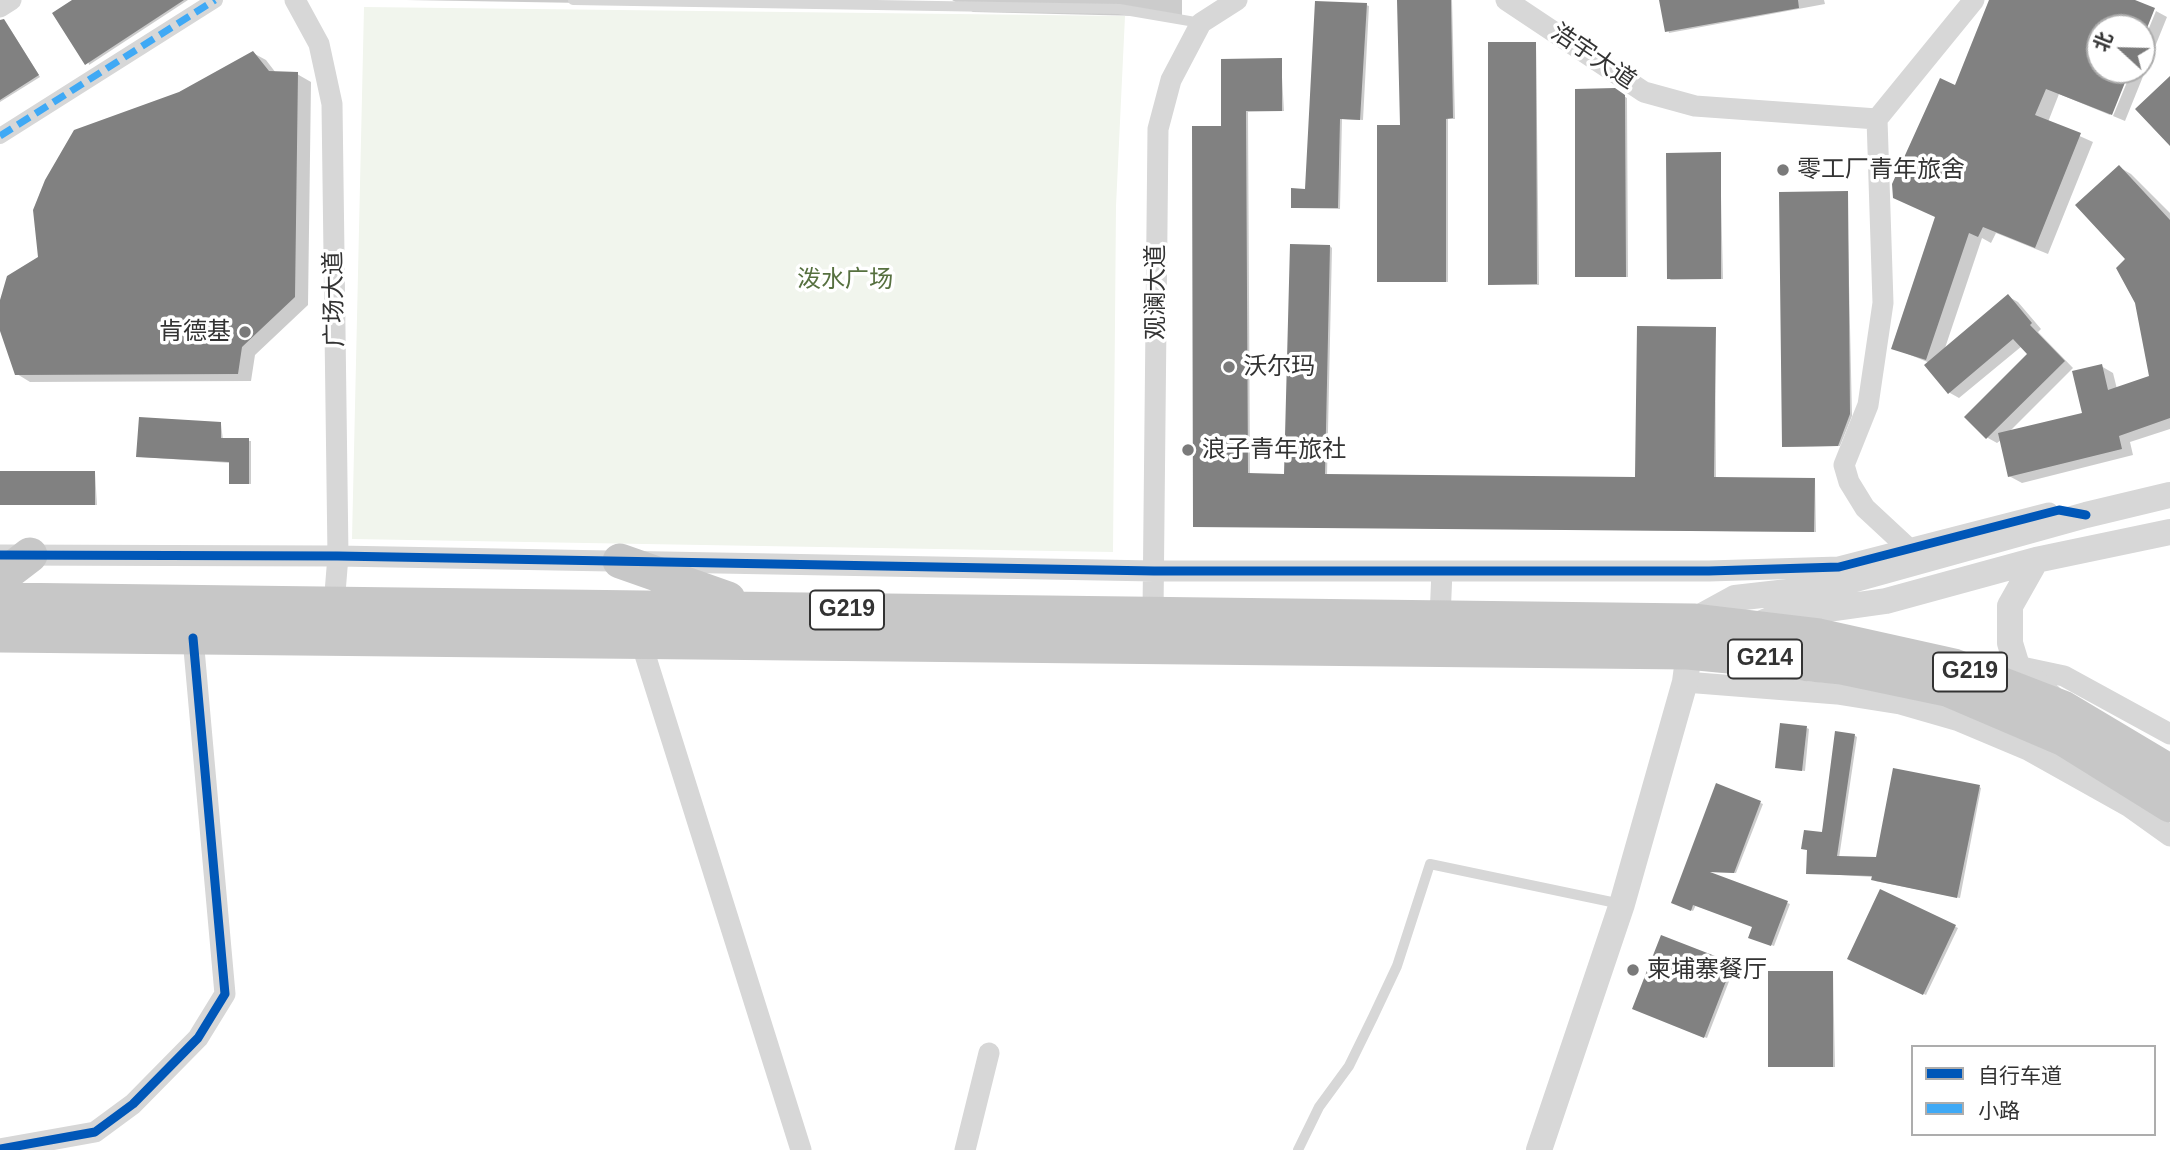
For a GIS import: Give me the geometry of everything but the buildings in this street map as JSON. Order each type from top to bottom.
[{"type":"highway","points":[[0,578],[15,555]]},
{"type":"highway","points":[[620,561],[755,609]]},
{"type":"highway","name":"G219","points":[[0,600],[1440,618],[1689,651]]},
{"type":"highway","points":[[334,605],[334,640]]},
{"type":"highway","name":"G219","points":[[1750,628],[1819,636],[1954,666],[2063,708],[2170,772]]},
{"type":"highway","name":"G214","points":[[1689,651],[1750,628]]},
{"type":"highway","name":"G219","points":[[0,635],[1689,651]]},
{"type":"highway","name":"G214","points":[[1689,651],[1842,667]]},
{"type":"highway","name":"G219","points":[[1842,667],[1947,689],[2004,711],[2064,739],[2170,805]]},
{"type":"street","points":[[0,7],[11,0]]},
{"type":"street","points":[[0,136],[215,0]]},
{"type":"street","name":"广场大道","points":[[295,0],[319,44],[332,104],[338,556],[334,605]]},
{"type":"street","name":"观澜大道","points":[[1153,613],[1158,129],[1171,80],[1201,23],[1237,0]]},
{"type":"street","name":"浩宇大道","points":[[1506,0],[1644,92],[1695,106],[1877,119]]},
{"type":"street","points":[[1907,547],[1865,508],[1849,482],[1844,465],[1868,405],[1883,303],[1877,119],[1974,0]]},
{"type":"street","points":[[1539,1150],[1622,904],[1689,651],[1735,598],[1823,588],[2086,515],[2170,495]]},
{"type":"street","points":[[15,555],[338,556],[1154,571],[1839,567],[1907,547],[2059,510],[2086,515]]},
{"type":"street","points":[[1750,628],[1779,616],[1886,601],[2036,560],[2170,532]]},
{"type":"street","points":[[2036,560],[2010,606],[2010,643],[2017,666],[2063,708]]},
{"type":"street","points":[[1440,618],[1442,571]]},
{"type":"street","points":[[0,1149],[95,1132],[133,1104],[198,1038],[225,994],[193,638]]},
{"type":"street","points":[[641,642],[802,1150]]},
{"type":"street","points":[[1689,651],[1837,694],[1900,704],[1959,721],[2028,750],[2128,806],[2170,836]]},
{"type":"street","points":[[2017,666],[2064,676],[2170,734]]},
{"type":"street","points":[[965,1150],[989,1053]]},
{"type":"lane","points":[[573,0],[1119,9],[1201,23]]},
{"type":"lane","points":[[1298,1150],[1319,1107],[1349,1066],[1373,1017],[1396,966],[1430,864],[1622,904]]},
{"type":"green space","name":"泼水广场","points":[[364,7],[1125,16],[1116,206],[1113,552],[352,539]]},
{"type":"marked path","points":[[0,136],[215,0]]},
{"type":"cycle path","points":[[0,555],[338,556],[1154,571],[1709,571],[1839,567],[2059,510],[2086,515]]},
{"type":"cycle path","points":[[0,1149],[95,1132],[133,1104],[198,1038],[225,994],[193,638]]},
{"type":"place","name":"零工厂青年旅舍","points":[[1783,170]]},
{"type":"place","name":"肯德基","points":[[245,332]]},
{"type":"place","name":"沃尔玛","points":[[1229,367]]},
{"type":"place","name":"浪子青年旅社","points":[[1188,450]]},
{"type":"place","name":"柬埔寨餐厅","points":[[1633,970]]}]
